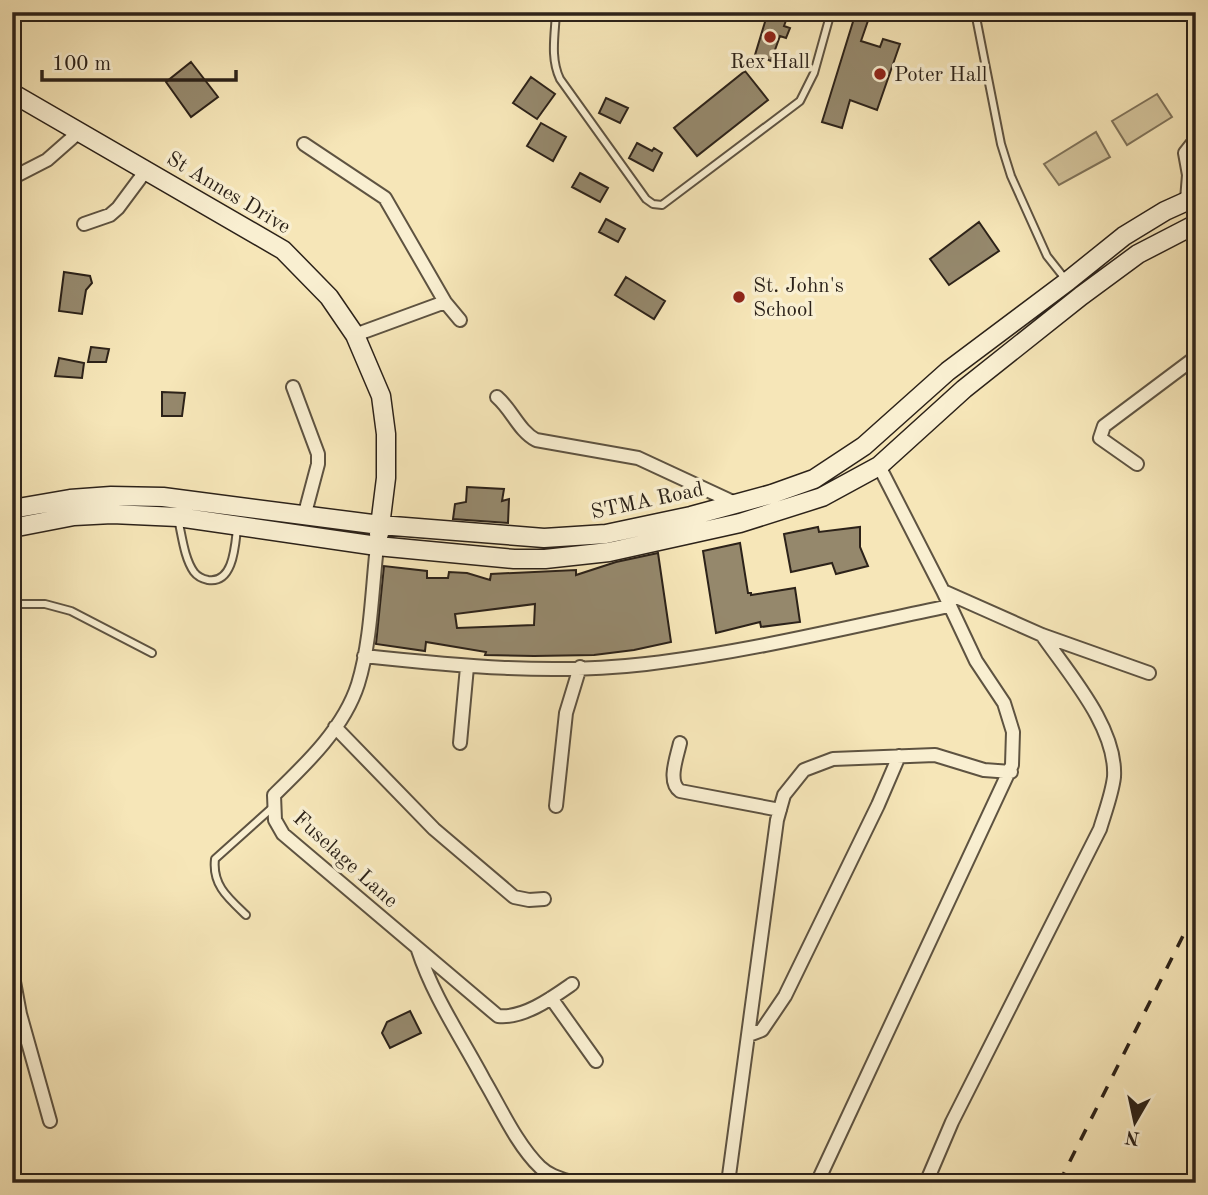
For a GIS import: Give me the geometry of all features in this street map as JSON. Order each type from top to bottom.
[{"type":"main road","name":"St Annes Drive","points":[[12,93],[283,250],[329,297],[355,335],[380,396],[387,434],[386,478],[377,546]]},
{"type":"main road","name":"STMA Road","points":[[12,509],[70,499],[124,496],[179,498],[380,525],[515,537],[606,534],[691,516],[814,479],[863,446],[948,371],[1124,236],[1191,199]]},
{"type":"main road","name":"STMA Road","points":[[12,528],[74,516],[112,514],[178,517],[377,546],[514,559],[545,559],[610,552],[698,533],[822,498],[878,466],[964,390],[1081,296],[1138,254],[1196,224]]},
{"type":"street","points":[[12,178],[47,160],[80,131]]},
{"type":"street","points":[[1191,199],[1185,153],[1196,139]]},
{"type":"street","points":[[304,144],[385,198],[445,302],[460,320]]},
{"type":"street","points":[[84,225],[110,215],[118,208],[147,169]]},
{"type":"street","points":[[355,335],[445,302]]},
{"type":"street","points":[[1137,464],[1100,438],[1104,426],[1196,357]]},
{"type":"street","points":[[293,387],[318,454],[318,464],[305,513]]},
{"type":"street","points":[[497,397],[528,435],[536,440],[638,458],[735,503]]},
{"type":"street","points":[[817,1183],[923,953],[1011,772],[1013,732],[1004,704],[976,661],[878,466]]},
{"type":"street","name":"Fuselage Lane","points":[[377,546],[358,685],[335,727],[300,770],[274,795],[275,820],[283,834],[498,1016],[510,1017],[551,998],[572,984]]},
{"type":"street","points":[[943,591],[1042,635],[1149,673]]},
{"type":"street","points":[[364,656],[467,667],[643,664],[703,656],[949,606]]},
{"type":"street","points":[[926,1183],[952,1122],[1100,829],[1114,777],[1112,755],[1105,731],[1090,704],[1042,635]]},
{"type":"street","points":[[460,743],[467,667]]},
{"type":"street","points":[[556,806],[566,713],[580,667]]},
{"type":"street","points":[[335,727],[434,829],[514,897],[544,899]]},
{"type":"street","points":[[680,743],[673,781],[675,789],[780,810]]},
{"type":"street","points":[[728,1183],[784,795],[804,770],[833,759],[935,755],[984,770],[1011,772]]},
{"type":"street","points":[[749,1034],[762,1030],[785,996],[899,756]]},
{"type":"street","points":[[418,949],[427,978],[504,1115],[532,1158],[542,1169],[555,1177],[574,1183]]},
{"type":"street","points":[[12,971],[20,1014],[50,1121]]},
{"type":"street","points":[[551,998],[596,1061]]},
{"type":"lane","points":[[556,12],[554,56],[560,79],[646,199],[653,204],[662,205],[800,101],[814,73],[831,12]]},
{"type":"lane","points":[[975,12],[1001,144],[1011,176],[1047,256],[1068,281]]},
{"type":"lane","points":[[178,517],[188,559],[195,574],[206,580],[218,580],[226,575],[235,550],[238,526]]},
{"type":"lane","points":[[12,604],[45,604],[71,611],[152,653]]},
{"type":"lane","points":[[246,915],[226,896],[214,877],[215,859],[273,807]]},
{"type":"shaded area","points":[[1157,94],[1172,117],[1127,145],[1112,121]]},
{"type":"shaded area","points":[[1096,132],[1110,157],[1059,185],[1044,164]]},
{"type":"building","name":"Rex Hall","points":[[768,12],[789,12],[784,26],[790,28],[786,38],[780,36],[771,61],[755,55]]},
{"type":"building","points":[[856,12],[871,12],[861,41],[880,47],[883,39],[900,44],[877,110],[850,100],[842,128],[822,122]]},
{"type":"building","points":[[191,62],[218,97],[191,117],[166,82]]},
{"type":"building","points":[[745,71],[768,100],[697,156],[674,128]]},
{"type":"building","points":[[531,77],[555,94],[537,119],[513,103]]},
{"type":"building","points":[[606,98],[628,108],[620,123],[599,113]]},
{"type":"building","points":[[541,123],[566,137],[553,161],[527,146]]},
{"type":"building","points":[[637,143],[662,153],[653,171],[629,158]]},
{"type":"building","points":[[580,173],[608,188],[600,202],[572,187]]},
{"type":"building","points":[[606,219],[625,229],[618,242],[599,232]]},
{"type":"building","points":[[979,222],[999,251],[949,285],[930,259]]},
{"type":"building","points":[[64,272],[90,276],[92,283],[86,290],[82,314],[59,311]]},
{"type":"building","points":[[626,277],[665,301],[654,319],[615,295]]},
{"type":"building","points":[[91,347],[109,349],[106,362],[88,362]]},
{"type":"building","points":[[59,358],[84,363],[82,378],[55,376]]},
{"type":"building","points":[[162,392],[185,393],[182,416],[162,416]]},
{"type":"building","points":[[467,487],[504,489],[502,501],[509,499],[508,523],[453,519],[455,504],[466,502]]},
{"type":"building","points":[[818,527],[819,532],[860,527],[860,547],[868,566],[836,574],[832,563],[791,572],[784,534]]},
{"type":"building","points":[[740,543],[748,593],[751,595],[795,588],[800,622],[761,627],[760,622],[716,633],[703,551]]},
{"type":"building","points":[[658,553],[671,642],[594,655],[534,656],[485,655],[486,652],[426,642],[425,651],[376,644],[384,566],[427,571],[427,578],[448,578],[449,572],[467,573],[490,580],[491,574],[576,570],[576,575],[616,562]],"holes":[[[535,604],[534,625],[457,628],[455,614]]]},
{"type":"building","points":[[410,1011],[421,1033],[390,1048],[382,1033],[387,1022]]},
{"type":"railway","points":[[1059,1183],[1196,910]]},
{"type":"place","name":"Rex Hall","points":[[770,37]]},
{"type":"place","name":"Poter Hall","points":[[880,74]]},
{"type":"place","name":"St. John's School","points":[[739,297]]}]
